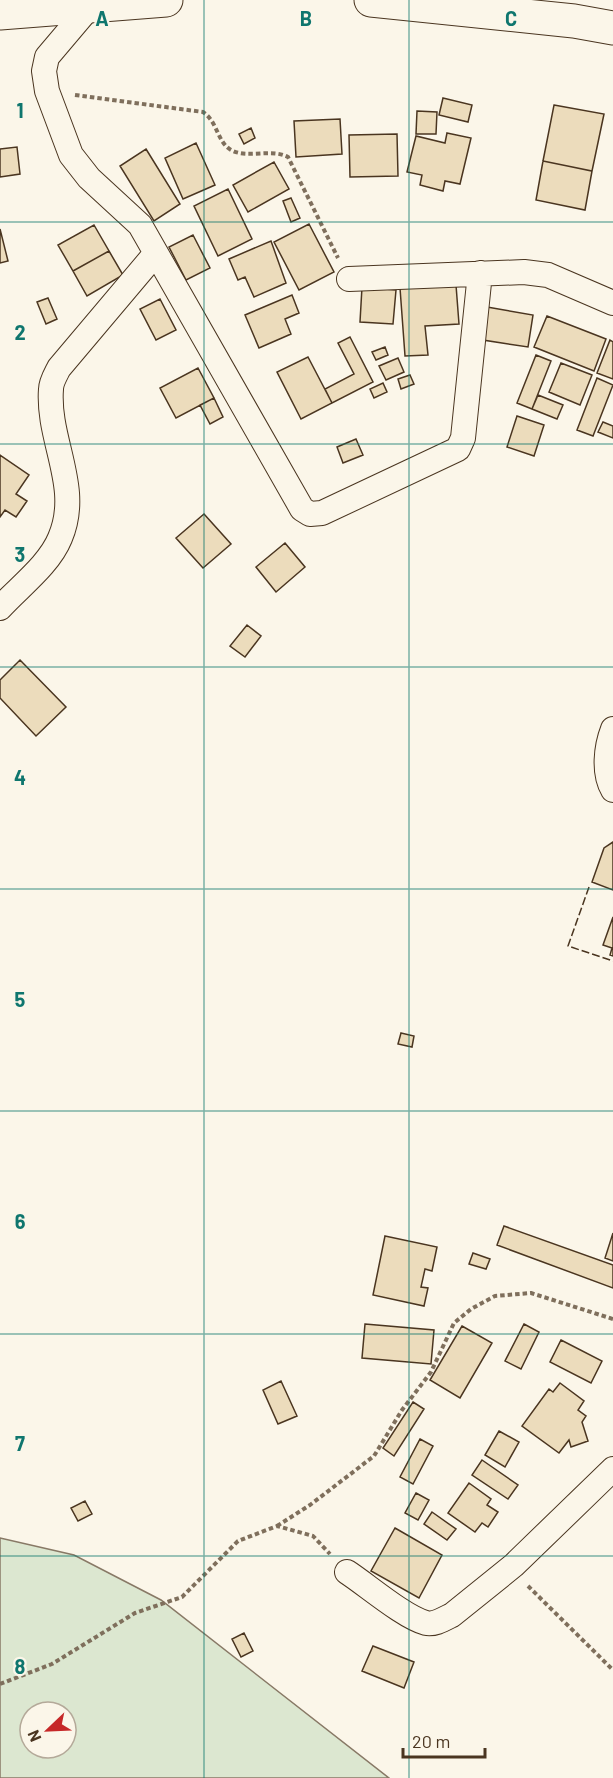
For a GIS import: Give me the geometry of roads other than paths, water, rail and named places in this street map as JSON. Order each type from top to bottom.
[{"type":"highway","points":[[0,14],[166,0]]},
{"type":"highway","points":[[371,0],[529,16],[613,28]]},
{"type":"street","points":[[91,5],[48,57],[44,71],[47,91],[71,155],[89,178],[140,225],[302,509],[310,514],[322,513],[458,449],[463,438],[480,273]]},
{"type":"street","points":[[0,608],[46,559],[60,540],[67,516],[69,491],[53,415],[50,387],[59,368],[156,253]]},
{"type":"street","points":[[349,279],[524,272],[548,275],[613,303]]},
{"type":"street","points":[[613,729],[606,778],[613,790]]},
{"type":"street","points":[[347,1572],[412,1616],[428,1624],[452,1615],[510,1568],[613,1469]]}]
